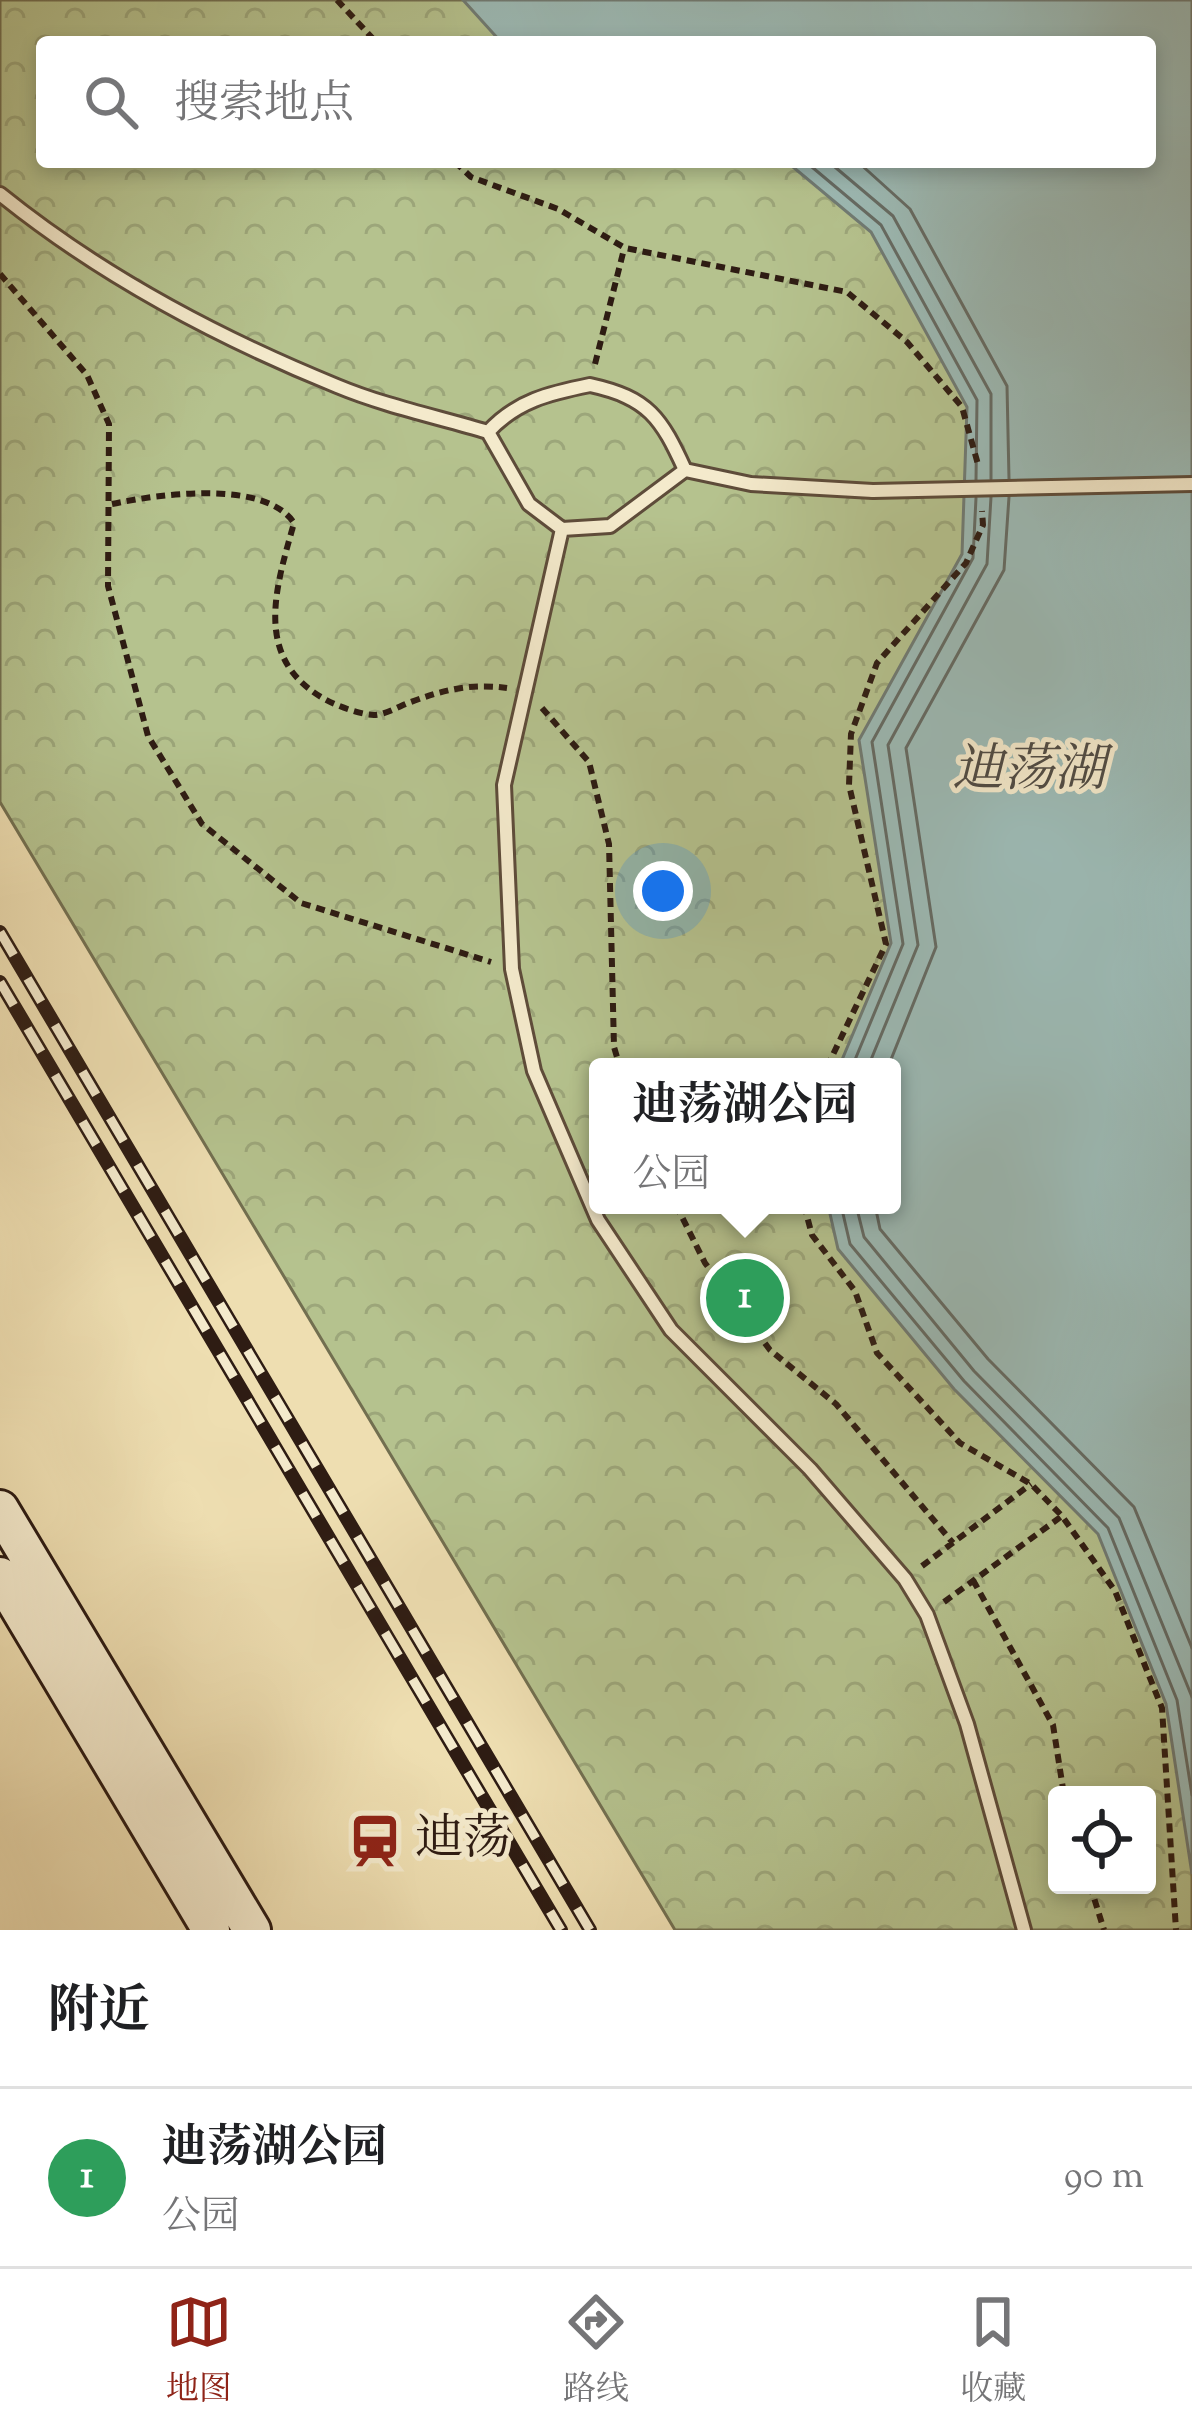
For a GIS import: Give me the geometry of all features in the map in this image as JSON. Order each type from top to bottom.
[{"type":"main road","points":[[0,1509],[252,1930]]},
{"type":"main road","points":[[0,1576],[211,1930]]},
{"type":"lane","points":[[0,194],[39,225],[180,311],[339,387],[488,433],[530,504],[562,530],[610,526],[686,470],[751,484],[873,491],[1192,484]]},
{"type":"lane","points":[[488,433],[503,415],[542,394],[590,385],[627,393],[662,421],[686,470]]},
{"type":"lane","points":[[562,530],[504,784],[512,969],[534,1071],[589,1199]]},
{"type":"lane","points":[[595,1214],[671,1330],[810,1469],[905,1579],[927,1615],[967,1724],[1024,1930]]},
{"type":"path","points":[[337,0],[370,36]]},
{"type":"path","points":[[461,168],[471,177],[558,209],[625,248],[847,292],[908,341],[962,407],[980,483]]},
{"type":"path","points":[[590,385],[625,248]]},
{"type":"path","points":[[0,274],[87,375],[109,424],[112,504],[107,586],[148,736],[202,824],[301,903],[512,969]]},
{"type":"path","points":[[112,504],[159,494],[264,499],[283,506],[294,524],[276,587],[273,633],[281,659],[305,688],[331,703],[376,716],[474,684],[526,690],[589,762],[609,844],[617,1058]]},
{"type":"path","points":[[830,1058],[886,944],[849,785],[851,734],[877,663],[966,563],[983,525],[982,504]]},
{"type":"path","points":[[680,1214],[705,1263],[770,1350],[836,1404],[953,1543]]},
{"type":"path","points":[[806,1214],[812,1235],[855,1291],[877,1353],[960,1443],[1031,1484],[1062,1516],[1115,1591],[1162,1708],[1176,1930]]},
{"type":"path","points":[[905,1579],[1031,1484]]},
{"type":"path","points":[[927,1615],[1062,1516]]},
{"type":"path","points":[[973,1580],[1054,1725],[1063,1786]]},
{"type":"path","points":[[1093,1894],[1104,1930]]},
{"type":"green space","points":[[0,0],[1192,0],[1192,1930],[675,1930],[0,802]]},
{"type":"water","name":"迪荡湖","points":[[463,0],[1192,0],[1192,1874],[1166,1704],[1098,1534],[954,1389],[838,1249],[830,1214],[901,1214],[901,1058],[843,1058],[891,943],[859,740],[962,554],[967,407],[871,232],[794,168],[1156,168],[1156,36],[496,36]]},
{"type":"railway","points":[[0,932],[590,1930]]},
{"type":"railway","points":[[0,982],[561,1930]]},
{"type":"place","name":"迪荡湖公园","points":[[745,1298]]},
{"type":"place","name":"迪荡","points":[[375,1841]]}]
